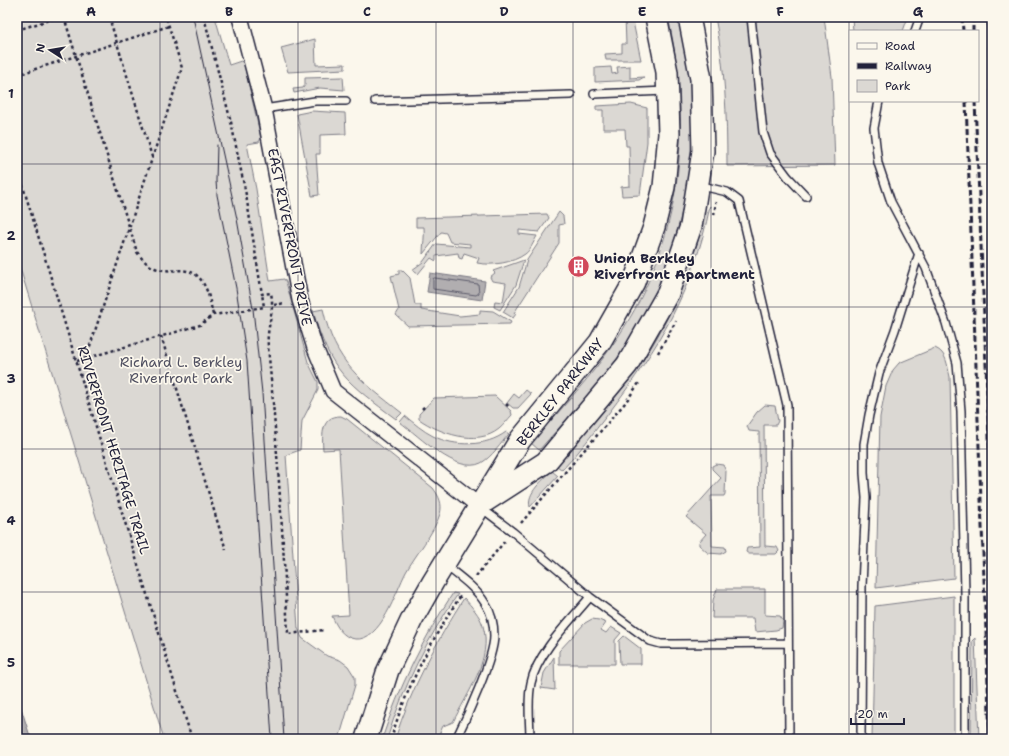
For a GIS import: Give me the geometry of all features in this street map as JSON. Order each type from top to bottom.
[{"type":"main road","name":"BERKLEY PARKWAY","points":[[366,739],[391,664],[412,619],[444,564],[520,440],[600,342],[634,282],[654,228],[664,187],[669,134],[666,72],[656,17]]},
{"type":"main road","name":"BERKLEY PARKWAY","points":[[479,506],[546,462],[627,365],[668,293],[691,226],[703,151],[701,79],[689,17]]},
{"type":"street","name":"EAST RIVERFRONT DRIVE","points":[[240,17],[264,109],[300,300],[315,348],[333,391],[479,506]]},
{"type":"lane","points":[[751,17],[763,132],[770,153],[788,177],[806,196]]},
{"type":"lane","points":[[915,30],[920,17]]},
{"type":"lane","points":[[594,94],[667,91]]},
{"type":"lane","points":[[375,100],[571,95]]},
{"type":"lane","points":[[264,109],[314,101],[346,101]]},
{"type":"lane","points":[[879,102],[874,128],[878,163],[891,202],[926,268],[946,323],[957,363],[961,411],[965,739]]},
{"type":"lane","points":[[698,185],[723,190],[739,201],[787,405],[789,739]]},
{"type":"lane","points":[[861,739],[862,586],[866,498],[864,444],[879,373],[895,330],[919,253]]},
{"type":"lane","points":[[479,506],[513,532],[590,597],[642,636],[661,644],[788,643]]},
{"type":"lane","points":[[444,564],[469,584],[486,603],[492,618],[494,637],[488,661],[456,739]]},
{"type":"lane","points":[[530,739],[531,682],[536,670],[545,653],[590,597]]},
{"type":"path","points":[[17,30],[59,17]]},
{"type":"path","points":[[64,17],[137,252],[146,263],[156,268],[181,269],[190,272],[199,278],[207,291],[213,315]]},
{"type":"path","points":[[109,17],[152,157]]},
{"type":"path","points":[[86,358],[182,68],[166,17]]},
{"type":"path","points":[[77,361],[200,325],[213,315],[264,306],[246,195],[231,122],[204,17]]},
{"type":"path","points":[[17,75],[169,26]]},
{"type":"path","name":"RIVERFRONT HERITAGE TRAIL","points":[[17,167],[77,361],[152,613],[192,739]]},
{"type":"path","points":[[262,294],[271,293],[274,305],[267,336],[275,417],[288,634],[324,630]]},
{"type":"path","points":[[274,305],[289,302]]},
{"type":"path","points":[[161,336],[226,550]]},
{"type":"path","points":[[506,404],[509,407]]},
{"type":"path","points":[[422,409],[426,405]]},
{"type":"path","points":[[530,513],[563,476]]},
{"type":"path","points":[[391,739],[430,644],[469,584],[498,549]]},
{"type":"green space","name":"Richard L. Berkley Riverfront Park","points":[[17,17],[215,17],[229,65],[241,61],[244,64],[261,138],[259,142],[247,144],[256,189],[270,281],[284,279],[286,282],[308,362],[318,382],[318,390],[302,421],[300,450],[286,455],[298,628],[302,638],[327,656],[340,660],[348,666],[355,677],[355,685],[339,739],[164,739],[17,258]]},
{"type":"green space","points":[[625,17],[632,17],[641,60],[606,60],[605,54],[622,53],[622,44],[626,44]]},
{"type":"green space","points":[[668,17],[680,17],[689,66],[692,95],[690,166],[676,235],[665,269],[651,302],[634,333],[614,363],[596,386],[539,450],[531,443],[598,365],[618,337],[640,300],[656,262],[669,223],[676,183],[680,142],[680,100],[676,59]]},
{"type":"green space","points":[[715,17],[824,17],[832,77],[835,165],[727,166],[725,91]]},
{"type":"green space","points":[[852,17],[908,17],[903,30],[853,30]]},
{"type":"green space","points":[[987,17],[992,17],[992,154]]},
{"type":"green space","points":[[315,39],[316,65],[345,64],[345,69],[288,72],[281,48]]},
{"type":"green space","points":[[630,66],[630,78],[644,77],[639,80],[595,82],[595,68],[611,67],[612,74],[618,73],[617,67]]},
{"type":"green space","points":[[343,77],[344,90],[320,88],[294,93],[293,89],[303,88],[305,85],[305,78]]},
{"type":"green space","points":[[631,104],[647,108],[647,142],[640,195],[622,196],[621,187],[630,186],[629,146],[626,146],[625,129],[603,129],[603,110],[596,110],[596,106]]},
{"type":"green space","points":[[312,111],[345,113],[346,134],[320,135],[320,154],[316,154],[319,195],[312,196],[297,114]]},
{"type":"green space","points":[[710,206],[703,236],[684,291],[659,340],[627,389],[580,450],[562,470],[556,465],[629,380],[654,342],[684,280],[705,215]]},
{"type":"green space","points":[[559,212],[563,216],[564,224],[559,225],[559,243],[514,313],[516,314],[513,318],[503,312],[519,287],[527,260]]},
{"type":"green space","points":[[547,214],[549,218],[539,232],[519,230],[519,234],[537,236],[527,253],[515,260],[496,264],[483,264],[477,263],[479,258],[464,253],[462,259],[459,258],[458,253],[436,256],[436,261],[431,258],[418,274],[412,270],[423,262],[436,244],[470,247],[470,244],[450,242],[446,233],[441,232],[423,254],[424,227],[416,227],[416,218]]},
{"type":"green space","points":[[524,260],[516,285],[500,310],[494,307],[495,301],[503,302],[506,283],[492,281],[490,277],[495,273],[493,271]]},
{"type":"green space","points":[[399,270],[402,270],[410,278],[415,305],[421,305],[421,310],[460,316],[480,314],[480,310],[493,311],[511,322],[510,324],[408,326],[396,315],[399,310],[391,276],[399,274]]},
{"type":"green space","points":[[323,309],[328,328],[342,357],[362,380],[402,413],[396,419],[353,385],[334,362],[326,349],[319,332],[313,311]]},
{"type":"green space","points":[[935,348],[944,356],[950,377],[954,578],[876,588],[880,417],[886,386],[893,370],[899,363]]},
{"type":"green space","points":[[526,390],[531,394],[518,408],[513,408],[507,403],[514,394],[519,398]]},
{"type":"green space","points":[[495,396],[511,411],[512,415],[499,429],[490,434],[480,437],[458,436],[437,429],[419,419],[419,414],[434,398]]},
{"type":"green space","points":[[765,405],[775,406],[778,421],[776,425],[764,425],[765,546],[777,547],[779,551],[776,554],[749,554],[746,552],[747,548],[760,547],[759,432],[749,431],[747,426],[757,412]]},
{"type":"green space","points":[[341,416],[347,419],[433,488],[441,503],[440,514],[434,529],[406,572],[380,624],[373,632],[364,638],[355,639],[343,634],[332,616],[349,615],[339,449],[323,450],[323,433],[326,423],[330,419]]},
{"type":"green space","points":[[405,416],[429,434],[442,440],[460,444],[480,443],[498,437],[506,432],[509,434],[493,454],[481,463],[471,465],[461,464],[439,452],[400,422]]},
{"type":"green space","points":[[716,464],[723,465],[726,471],[724,496],[711,496],[712,546],[725,547],[726,551],[721,554],[708,553],[699,545],[699,542],[706,534],[686,517],[721,478],[712,469],[712,466]]},
{"type":"green space","points":[[552,471],[558,476],[530,507],[530,497],[536,487]]},
{"type":"green space","points":[[717,589],[765,589],[765,615],[780,616],[783,621],[782,628],[755,632],[753,618],[712,618],[713,600]]},
{"type":"green space","points":[[453,593],[458,594],[436,628],[408,682],[387,739],[382,739],[404,682],[422,646]]},
{"type":"green space","points":[[954,596],[954,739],[872,739],[875,606]]},
{"type":"green space","points":[[464,598],[480,618],[485,638],[482,663],[477,676],[453,722],[443,726],[437,739],[395,739],[416,684]]},
{"type":"green space","points":[[592,619],[606,623],[601,630],[606,633],[611,627],[621,633],[615,640],[615,664],[559,664],[559,651],[585,623]]},
{"type":"green space","points":[[624,636],[641,649],[641,664],[620,664],[619,641]]},
{"type":"green space","points":[[975,638],[979,739],[971,739],[972,641]]},
{"type":"green space","points":[[554,657],[555,690],[541,688],[544,673]]},
{"type":"water","points":[[430,273],[485,281],[482,300],[427,292]]},
{"type":"water","points":[[17,695],[29,733],[32,739],[17,739]]},
{"type":"tram line","points":[[193,17],[237,219],[253,309],[262,393],[284,739]]},
{"type":"tram line","points":[[217,145],[217,195],[236,288],[247,361],[272,739]]},
{"type":"railway","points":[[962,17],[963,30]]},
{"type":"railway","points":[[973,17],[973,30]]},
{"type":"railway","points":[[966,102],[990,739]]},
{"type":"railway","points":[[975,102],[992,509]]},
{"type":"place","name":"Union Berkley Riverfront Apartment","points":[[578,266]]}]
